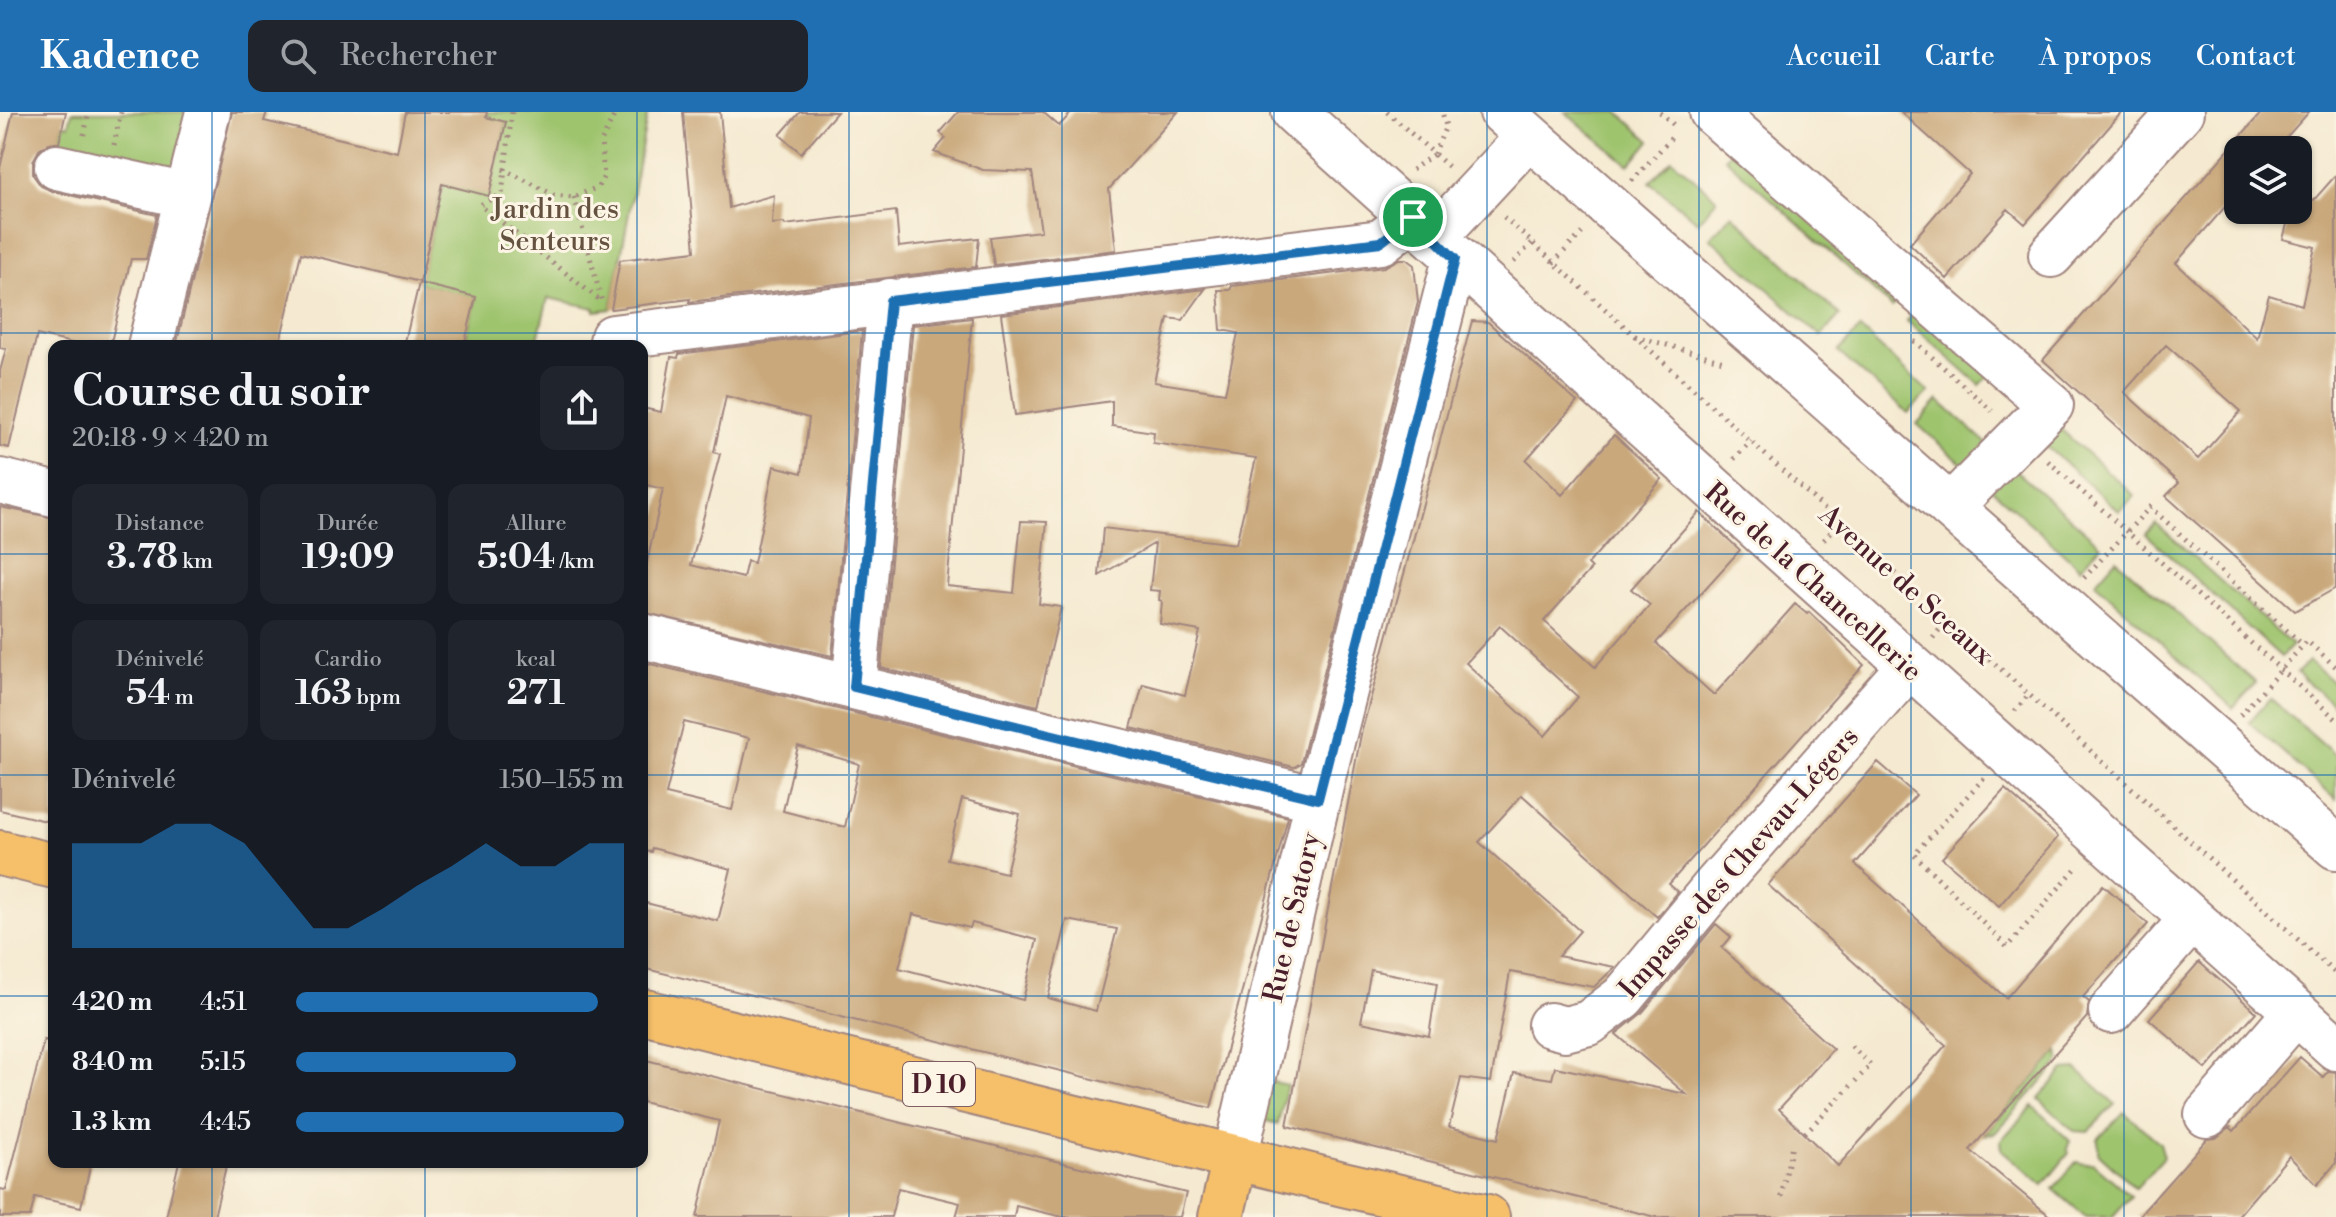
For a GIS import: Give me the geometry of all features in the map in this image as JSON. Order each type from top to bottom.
[{"type":"main road","points":[[0,853],[48,865]]},
{"type":"main road","name":"D 10","points":[[648,1012],[1469,1215]]},
{"type":"main road","points":[[1221,1217],[1235,1158]]},
{"type":"street","points":[[151,340],[208,112]]},
{"type":"street","name":"Rue de la Chancellerie","points":[[1294,112],[2336,1048]]},
{"type":"street","points":[[1712,112],[2053,407],[1950,507]]},
{"type":"street","points":[[2051,255],[2181,112]]},
{"type":"street","points":[[609,328],[890,301],[1434,237],[1477,193],[1516,124],[2336,847]]},
{"type":"street","points":[[57,167],[187,196]]},
{"type":"street","name":"Rue de Satory","points":[[1235,1158],[1318,799],[1434,237]]},
{"type":"street","points":[[854,687],[890,301]]},
{"type":"street","points":[[0,481],[48,493]]},
{"type":"street","points":[[648,637],[1318,799]]},
{"type":"street","name":"Impasse des Chevau-Légers","points":[[1550,1025],[1565,1029],[1589,1023],[1623,997],[1707,895],[1909,666]]},
{"type":"street","points":[[2111,1011],[2192,919]]},
{"type":"street","points":[[2207,1115],[2296,1012]]},
{"type":"path","points":[[512,112],[502,194],[480,205],[609,328]]},
{"type":"path","points":[[503,169],[554,195],[574,197],[598,187],[604,176],[601,142],[616,112]]},
{"type":"path","points":[[1387,112],[1434,154],[1446,126],[1442,112]]},
{"type":"path","points":[[1627,185],[1672,137]]},
{"type":"path","name":"Avenue de Sceaux","points":[[1477,193],[2336,974]]},
{"type":"path","points":[[574,197],[599,294]]},
{"type":"path","points":[[1553,263],[1585,229]]},
{"type":"path","points":[[1634,336],[1727,362]]},
{"type":"path","points":[[2081,582],[2150,507],[2303,645]]},
{"type":"path","points":[[2236,720],[2307,641],[2336,667]]},
{"type":"path","points":[[2007,753],[1914,854],[2007,947],[2102,838]]},
{"type":"path","points":[[1805,1133],[1871,1065],[1847,1042]]},
{"type":"path","points":[[1781,1197],[1792,1145]]},
{"type":"green space","points":[[72,112],[189,112],[175,174],[58,146],[63,124],[69,125]]},
{"type":"green space","name":"Jardin des Senteurs","points":[[487,112],[648,112],[611,309],[595,311],[595,308],[548,298],[538,340],[466,340],[476,298],[419,283],[443,184],[489,195],[506,123],[486,117]]},
{"type":"green space","points":[[1565,112],[1618,112],[1650,141],[1629,165]]},
{"type":"green space","points":[[1737,144],[1905,295],[1892,307],[1725,158]]},
{"type":"green space","points":[[1672,159],[1717,199],[1698,222],[1650,182]]},
{"type":"green space","points":[[1732,214],[1840,315],[1821,336],[1710,238]]},
{"type":"green space","points":[[1920,306],[1994,371],[1980,385],[1907,321]]},
{"type":"green space","points":[[1860,329],[1929,392],[1908,413],[1838,352]]},
{"type":"green space","points":[[1938,400],[1993,449],[1971,472],[1917,424]]},
{"type":"green space","points":[[2048,418],[2135,496],[2119,511],[2032,434]]},
{"type":"green space","points":[[2005,461],[2101,545],[2080,568],[1985,483]]},
{"type":"green space","points":[[2156,523],[2292,645],[2281,657],[2146,534]]},
{"type":"green space","points":[[2116,559],[2256,683],[2233,708],[2095,583]]},
{"type":"green space","points":[[2309,661],[2336,685],[2336,707],[2297,673]]},
{"type":"green space","points":[[2270,698],[2336,756],[2336,800],[2249,722]]},
{"type":"green space","points":[[2058,1051],[2060,1062],[1995,1133],[1984,1135]]},
{"type":"green space","points":[[2077,1069],[2115,1104],[2088,1132],[2074,1131],[2039,1099],[2064,1070]]},
{"type":"green space","points":[[1265,1080],[1287,1085],[1278,1124],[1256,1118]]},
{"type":"green space","points":[[2033,1106],[2070,1141],[2067,1148],[2069,1153],[2043,1185],[2002,1150],[2001,1140]]},
{"type":"green space","points":[[2124,1112],[2160,1143],[2164,1157],[2136,1188],[2098,1153],[2098,1139]]},
{"type":"green space","points":[[2076,1162],[2093,1163],[2131,1196],[2112,1217],[2086,1217],[2053,1189]]},
{"type":"building","points":[[13,112],[66,112],[59,143],[49,143],[39,150],[33,161],[33,175],[41,186],[157,215],[146,259],[131,259],[111,340],[59,340],[37,335],[9,448],[0,446],[0,371],[6,349],[0,348],[0,168]]},
{"type":"building","points":[[232,112],[267,112],[264,121],[397,152],[405,112],[487,112],[486,117],[506,122],[489,196],[442,184],[420,282],[301,253],[280,340],[177,340]]},
{"type":"building","points":[[683,112],[720,112],[729,208],[774,195],[772,224],[785,225],[896,211],[899,247],[979,238],[976,267],[611,309],[620,260],[695,251]]},
{"type":"building","points":[[800,112],[837,112],[801,153],[780,135]]},
{"type":"building","points":[[958,112],[1043,112],[1059,126],[1072,112],[1178,112],[1109,189],[1116,250],[994,265],[990,237],[1041,231],[1032,172],[983,170],[934,152],[946,138],[940,133]]},
{"type":"building","points":[[1901,112],[2122,112],[2025,224],[2008,209],[1947,279],[1910,244],[1970,174]]},
{"type":"building","points":[[2262,112],[2309,112],[2288,136],[2241,136]]},
{"type":"building","points":[[2224,155],[2224,208],[2176,263],[2257,338],[2269,295],[2302,305],[2315,247],[2283,239],[2287,224],[2312,224],[2312,200],[2336,175],[2336,588],[2295,611],[2166,496],[2179,483],[2043,360]],"holes":[[[2166,345],[2241,411],[2198,459],[2124,392]]]},
{"type":"building","points":[[1406,259],[1414,265],[1418,302],[1301,763],[1294,767],[1131,728],[1143,684],[1185,695],[1200,631],[1160,624],[1160,591],[1150,590],[1155,543],[1099,576],[1103,528],[1236,544],[1256,458],[1153,443],[1154,432],[1112,426],[1112,401],[1015,415],[1001,314],[1205,289],[1183,320],[1168,318],[1154,382],[1225,393],[1238,333],[1221,330],[1218,290],[1384,267]]},
{"type":"building","points":[[419,283],[476,297],[465,340],[405,340]]},
{"type":"building","points":[[972,318],[947,586],[1014,593],[1021,521],[1047,522],[1039,604],[1061,607],[1038,706],[881,668],[913,325]]},
{"type":"building","points":[[1472,321],[1488,322],[1577,402],[1526,460],[1562,495],[1614,435],[1662,479],[1588,564],[1592,568],[1544,621],[1595,667],[1650,605],[1631,589],[1699,512],[1740,550],[1656,643],[1714,695],[1795,604],[1807,614],[1809,612],[1864,665],[1669,884],[1678,892],[1657,917],[1522,795],[1479,842],[1580,931],[1558,956],[1615,967],[1594,987],[1510,972],[1491,1082],[1461,1078],[1449,1127],[1498,1139],[1514,1073],[1552,1079],[1555,1067],[1686,1094],[1616,1034],[1642,1013],[1716,924],[1731,937],[1722,948],[1833,1049],[1779,1109],[1838,1166],[1946,1045],[1768,885],[1878,762],[1916,795],[1855,864],[2006,998],[2103,885],[2148,924],[2083,997],[2089,1002],[2087,1017],[1970,1150],[2051,1217],[1656,1217],[1287,1126],[1361,734]],"holes":[[[1500,626],[1578,697],[1545,736],[1466,663]],[[1371,970],[1437,983],[1429,1036],[1361,1022]]]},
{"type":"building","points":[[862,331],[832,656],[648,613],[648,558],[663,489],[648,485],[648,409],[661,412],[671,357],[678,358],[679,354]],"holes":[[[726,396],[809,418],[802,473],[774,466],[754,563],[747,561],[743,578],[691,565],[720,454],[714,452]]]},
{"type":"building","points":[[0,507],[48,517],[48,822],[0,810]]},
{"type":"building","points":[[648,663],[1288,817],[1211,1108],[648,969],[648,904],[718,921],[731,869],[652,848],[648,852]],"holes":[[[684,722],[749,738],[732,810],[666,794]],[[798,746],[859,764],[845,827],[783,811]],[[962,799],[1020,814],[1006,873],[947,859]],[[913,914],[970,928],[972,923],[1037,940],[1023,1000],[899,968]],[[1067,920],[1117,929],[1096,1011],[1048,998]]]},
{"type":"building","points":[[2005,789],[2058,837],[1999,906],[1942,858]]},
{"type":"building","points":[[2199,962],[2256,1012],[2206,1069],[2149,1019]]},
{"type":"building","points":[[44,1040],[48,1040],[48,1168],[90,1168],[81,1207],[35,1197],[30,1217],[0,1217],[0,1189],[6,1190]]},
{"type":"building","points":[[2300,1057],[2323,1077],[2328,1071],[2336,1072],[2336,1163],[2317,1185],[2289,1156],[2237,1217],[2138,1217],[2207,1139],[2216,1138],[2230,1127],[2234,1131]]},
{"type":"building","points":[[648,1060],[1186,1193],[1180,1217],[1063,1217],[1016,1206],[1014,1217],[956,1217],[960,1203],[898,1188],[891,1217],[697,1217],[719,1121],[648,1103]]},
{"type":"building","points":[[178,1168],[226,1168],[214,1217],[166,1217]]},
{"type":"route","points":[[1413,217],[1455,259],[1318,799],[854,687],[890,301],[1381,242],[1413,217]]}]
